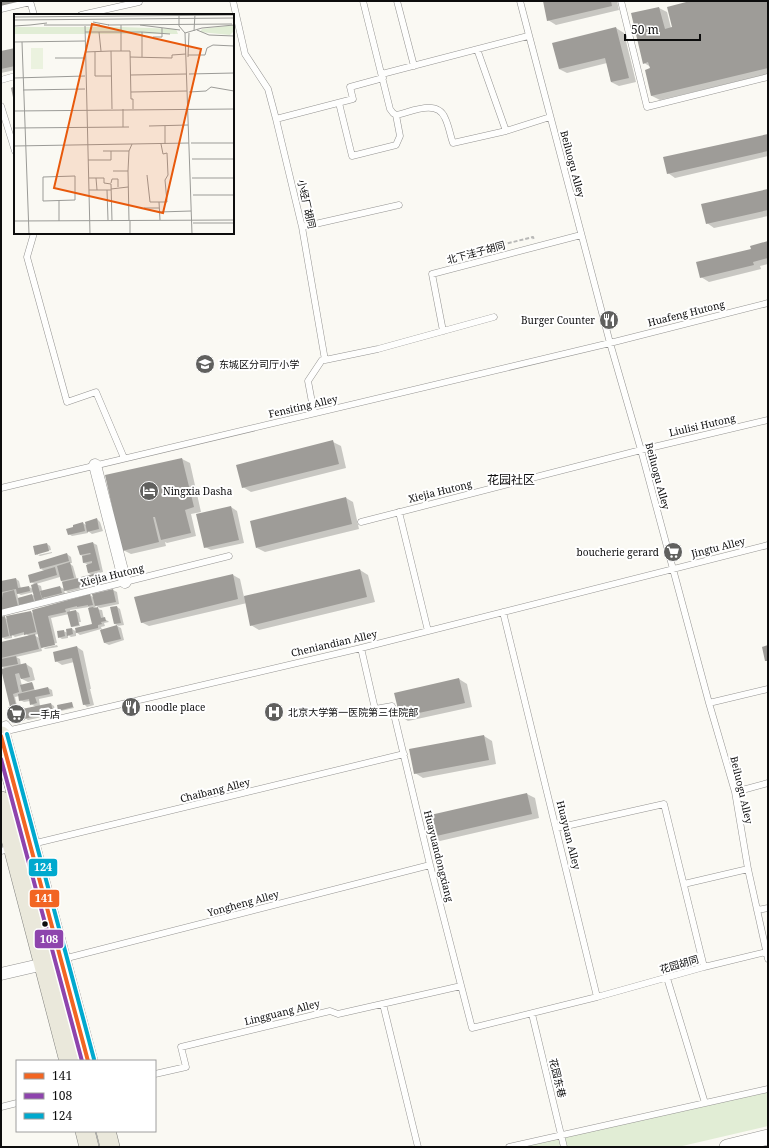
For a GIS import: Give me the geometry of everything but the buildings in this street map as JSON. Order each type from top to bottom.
[{"type":"main road","points":[[1,736],[15,848]]},
{"type":"main road","points":[[1,801],[52,962],[88,1060]]},
{"type":"main road","points":[[52,962],[69,1060]]},
{"type":"main road","points":[[85,1132],[89,1147]]},
{"type":"main road","points":[[106,1132],[110,1147]]},
{"type":"street","points":[[95,465],[125,582]]},
{"type":"street","points":[[1,974],[52,962]]},
{"type":"street","points":[[727,1147],[768,1137]]},
{"type":"lane","name":"小经厂胡同","points":[[233,1],[245,54],[268,89],[276,119],[302,228],[325,360]]},
{"type":"lane","points":[[339,103],[352,156],[396,145],[400,136],[396,116],[390,109],[363,1]]},
{"type":"lane","points":[[397,1],[414,66]]},
{"type":"lane","name":"Beiluogu Alley","points":[[520,1],[610,343],[735,792],[748,868],[768,959]]},
{"type":"lane","points":[[621,1],[647,107],[768,77]]},
{"type":"lane","points":[[1,9],[30,2],[34,14]]},
{"type":"lane","points":[[85,14],[139,2]]},
{"type":"lane","points":[[276,119],[353,99],[350,87],[382,76],[528,36]]},
{"type":"lane","points":[[477,49],[506,131]]},
{"type":"lane","points":[[1,80],[14,76]]},
{"type":"lane","points":[[1,106],[14,148]]},
{"type":"lane","points":[[396,116],[429,107],[439,110],[446,119],[453,143],[506,131],[550,117]]},
{"type":"lane","points":[[302,228],[399,205]]},
{"type":"lane","points":[[34,234],[27,257],[67,402],[96,392],[124,458]]},
{"type":"lane","name":"北下洼子胡同","points":[[443,331],[432,274],[581,235]]},
{"type":"lane","name":"Huafeng Hutong","points":[[610,343],[768,302]]},
{"type":"lane","points":[[314,413],[308,381],[322,360],[378,349],[494,317]]},
{"type":"lane","name":"Fensiting Alley","points":[[1,488],[610,343]]},
{"type":"lane","name":"Liulisi Hutong","points":[[641,450],[768,420]]},
{"type":"lane","name":"Xiejia Hutong","points":[[361,522],[641,450]]},
{"type":"lane","points":[[399,512],[428,631]]},
{"type":"lane","name":"Jingtu Alley","points":[[673,569],[768,545]]},
{"type":"lane","name":"Xiejia Hutong","points":[[1,613],[229,556]]},
{"type":"lane","name":"Cheniandian Alley","points":[[1,726],[6,724],[11,730],[361,648],[673,569]]},
{"type":"lane","name":"Huayuan Alley","points":[[503,612],[557,828],[597,997]]},
{"type":"lane","name":"Huayuandongxiang","points":[[361,648],[375,709],[392,706],[430,864],[472,1028],[532,1014]]},
{"type":"lane","points":[[709,703],[768,689]]},
{"type":"lane","name":"Chaibang Alley","points":[[15,848],[404,754]]},
{"type":"lane","points":[[735,792],[768,783]]},
{"type":"lane","points":[[557,828],[664,804],[704,967]]},
{"type":"lane","name":"Yongheng Alley","points":[[52,962],[430,864]]},
{"type":"lane","points":[[684,884],[748,868]]},
{"type":"lane","points":[[757,910],[768,908]]},
{"type":"lane","name":"花园胡同","points":[[597,997],[704,967],[766,952]]},
{"type":"lane","points":[[667,978],[705,1103]]},
{"type":"lane","name":"Lingguang Alley","points":[[156,1074],[186,1067],[181,1047],[330,1011],[338,1014],[461,986]]},
{"type":"lane","points":[[532,1014],[597,997]]},
{"type":"lane","points":[[383,1004],[418,1147]]},
{"type":"lane","name":"花园东巷","points":[[532,1014],[564,1147]]},
{"type":"lane","points":[[508,1147],[768,1089]]},
{"type":"lane","points":[[1,1107],[16,1103]]},
{"type":"path","points":[[504,241],[505,244],[533,237],[536,247]]},
{"type":"green space","points":[[768,1088],[768,1126],[678,1147],[513,1147]]},
{"type":"transit line","name":"124","points":[[7,734],[94,1059]]},
{"type":"transit line","name":"141","points":[[1,736],[88,1060]]},
{"type":"transit line","name":"108","points":[[1,759],[82,1060]]},
{"type":"place","name":"Burger Counter","points":[[609,320]]},
{"type":"place","name":"东城区分司厅小学","points":[[205,364]]},
{"type":"place","name":"Ningxia Dasha","points":[[149,491]]},
{"type":"place","name":"boucherie gerard","points":[[673,552]]},
{"type":"place","name":"noodle place","points":[[131,707]]},
{"type":"place","name":"北京大学第一医院第三住院部","points":[[274,712]]},
{"type":"place","name":"一手店","points":[[16,714]]},
{"type":"district","name":"花园社区","points":[[511,480]]}]
